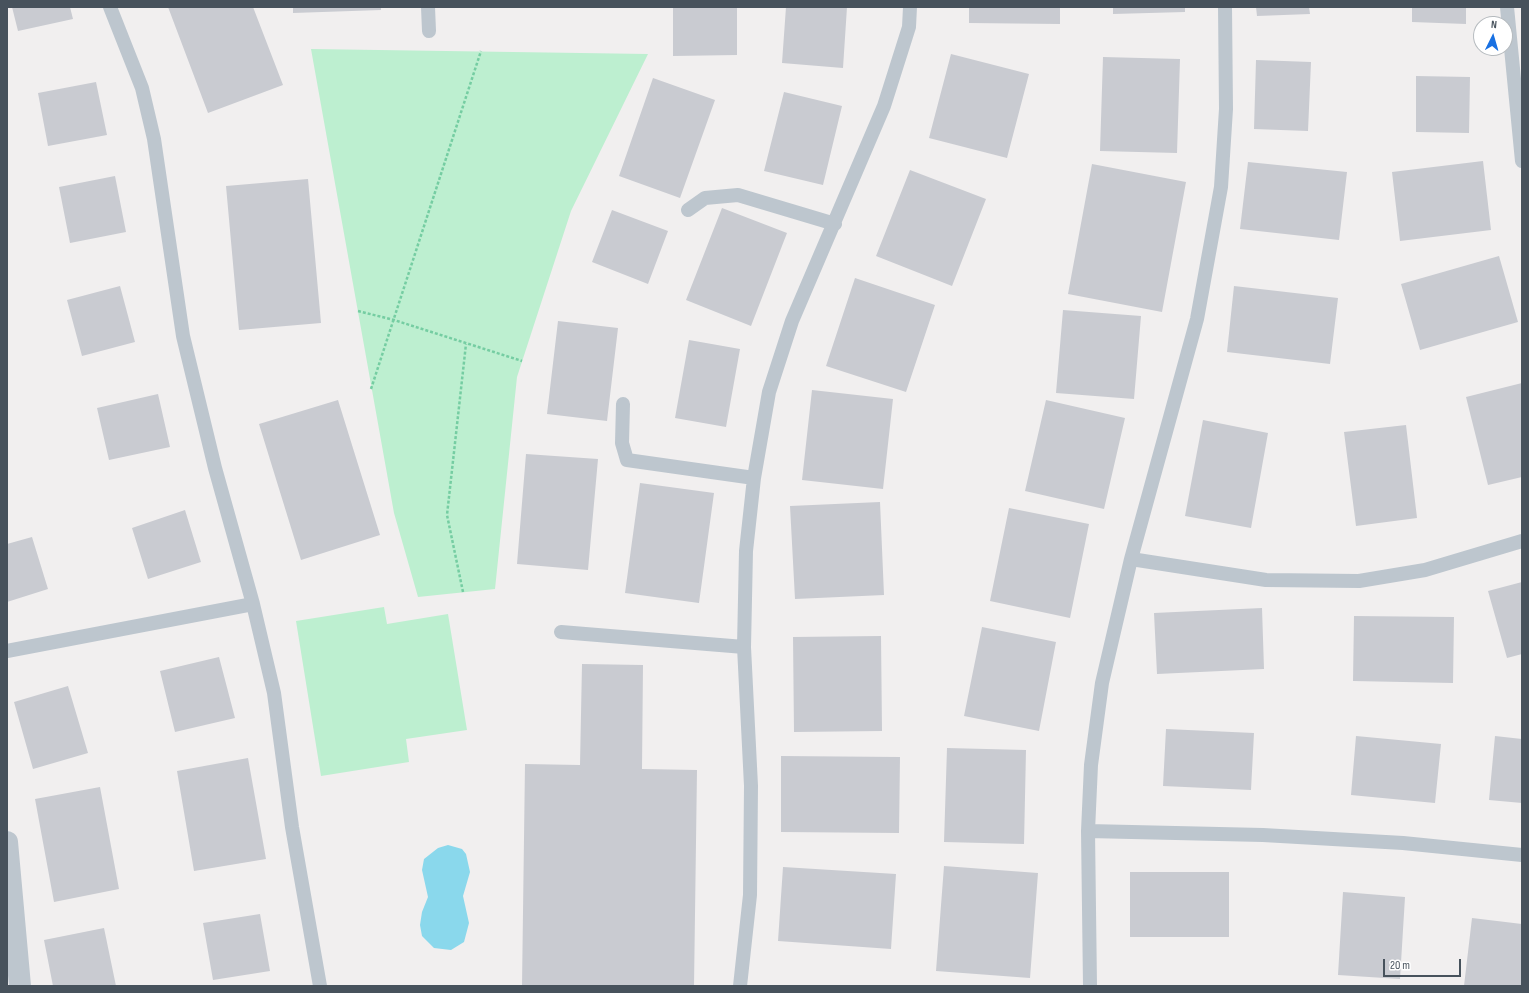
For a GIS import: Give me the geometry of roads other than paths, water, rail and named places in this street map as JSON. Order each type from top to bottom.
[{"type":"street","points":[[7,842],[20,986]]},
{"type":"lane","points":[[110,7],[142,88],[154,139],[184,336],[215,468],[253,604],[274,693],[292,827],[320,986]]},
{"type":"lane","points":[[428,7],[429,31]]},
{"type":"lane","points":[[740,986],[750,895],[751,786],[744,647],[746,551],[754,478],[769,392],[792,321],[884,106],[909,27],[910,7]]},
{"type":"lane","points":[[1090,986],[1088,831],[1091,764],[1102,684],[1131,559],[1197,319],[1220,187],[1226,109],[1225,7]]},
{"type":"lane","points":[[1507,7],[1522,161]]},
{"type":"lane","points":[[688,210],[705,198],[738,195],[834,224]]},
{"type":"lane","points":[[623,404],[622,443],[627,460],[754,478]]},
{"type":"lane","points":[[1131,559],[1266,580],[1359,581],[1425,570],[1522,540]]},
{"type":"lane","points":[[7,651],[253,604]]},
{"type":"lane","points":[[561,632],[744,647]]},
{"type":"lane","points":[[1088,831],[1271,835],[1403,843],[1522,855]]},
{"type":"water","points":[[448,845],[462,849],[466,854],[470,872],[463,896],[469,923],[464,942],[451,950],[434,948],[422,936],[420,925],[422,912],[428,897],[422,870],[424,859],[438,848]]}]
